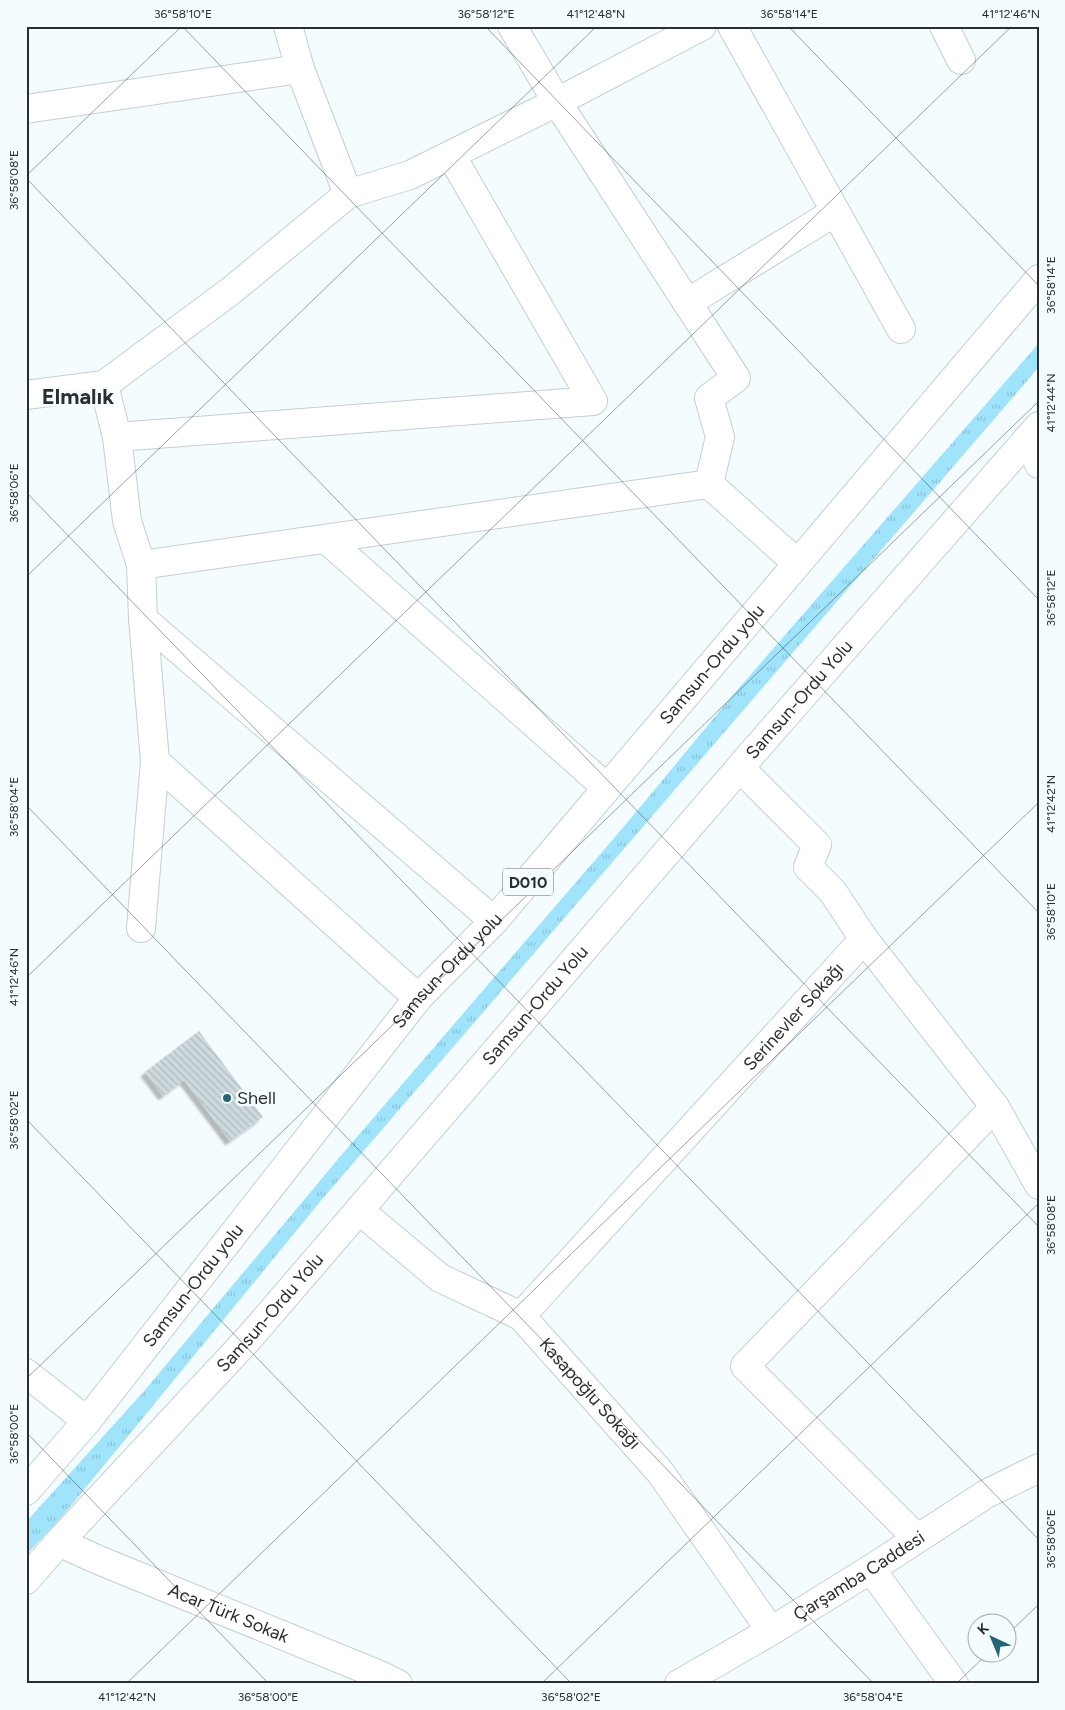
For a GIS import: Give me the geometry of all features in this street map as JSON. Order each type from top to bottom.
[{"type":"main road","points":[[288,26],[300,69],[348,194]]},
{"type":"main road","points":[[512,26],[557,102],[736,378],[709,398],[720,437],[709,484]]},
{"type":"main road","points":[[26,395],[104,385],[232,290],[348,194],[410,175],[557,102],[702,26]]},
{"type":"main road","points":[[732,26],[901,329]]},
{"type":"main road","points":[[944,26],[962,60]]},
{"type":"main road","points":[[26,109],[300,69]]},
{"type":"main road","points":[[117,437],[593,401],[451,155]]},
{"type":"main road","points":[[687,303],[835,212]]},
{"type":"main road","name":"Samsun-Ordu yolu","points":[[26,1491],[86,1421],[418,998],[494,922],[1039,279]]},
{"type":"main road","points":[[104,385],[117,437],[127,521],[141,565],[143,618],[155,761],[141,928]]},
{"type":"main road","points":[[1034,432],[1039,464]]},
{"type":"main road","name":"Samsun-Ordu Yolu","points":[[26,1580],[249,1338],[740,768],[1034,432]]},
{"type":"main road","points":[[709,484],[797,563]]},
{"type":"main road","points":[[141,565],[709,484]]},
{"type":"main road","points":[[326,539],[607,788]]},
{"type":"main road","points":[[143,618],[494,922]]},
{"type":"main road","points":[[155,761],[418,998]]},
{"type":"main road","points":[[740,768],[817,845],[808,867],[833,892],[864,939],[996,1107],[1039,1185]]},
{"type":"main road","name":"Serinevler Sokağı","points":[[521,1316],[864,939]]},
{"type":"main road","points":[[917,1538],[745,1366],[996,1107]]},
{"type":"main road","name":"Kasapoğlu Sokağı","points":[[359,1210],[440,1278],[521,1316],[660,1472],[771,1631]]},
{"type":"main road","points":[[26,1373],[86,1421]]},
{"type":"main road","name":"Çarşamba Caddesi","points":[[679,1684],[771,1631],[986,1494],[1039,1468]]},
{"type":"main road","name":"Acar Türk Sokak","points":[[59,1542],[398,1684]]},
{"type":"main road","points":[[871,1569],[954,1684]]},
{"type":"green space","points":[[1039,343],[1039,367],[324,1197],[60,1519],[26,1555],[26,1522],[145,1390],[344,1152],[627,823],[732,696]]},
{"type":"building","points":[[199,1031],[263,1117],[230,1141],[184,1080],[163,1096],[145,1072]]},
{"type":"place","name":"Shell","points":[[227,1098]]},
{"type":"district","name":"Elmalık","points":[[78,396]]}]
